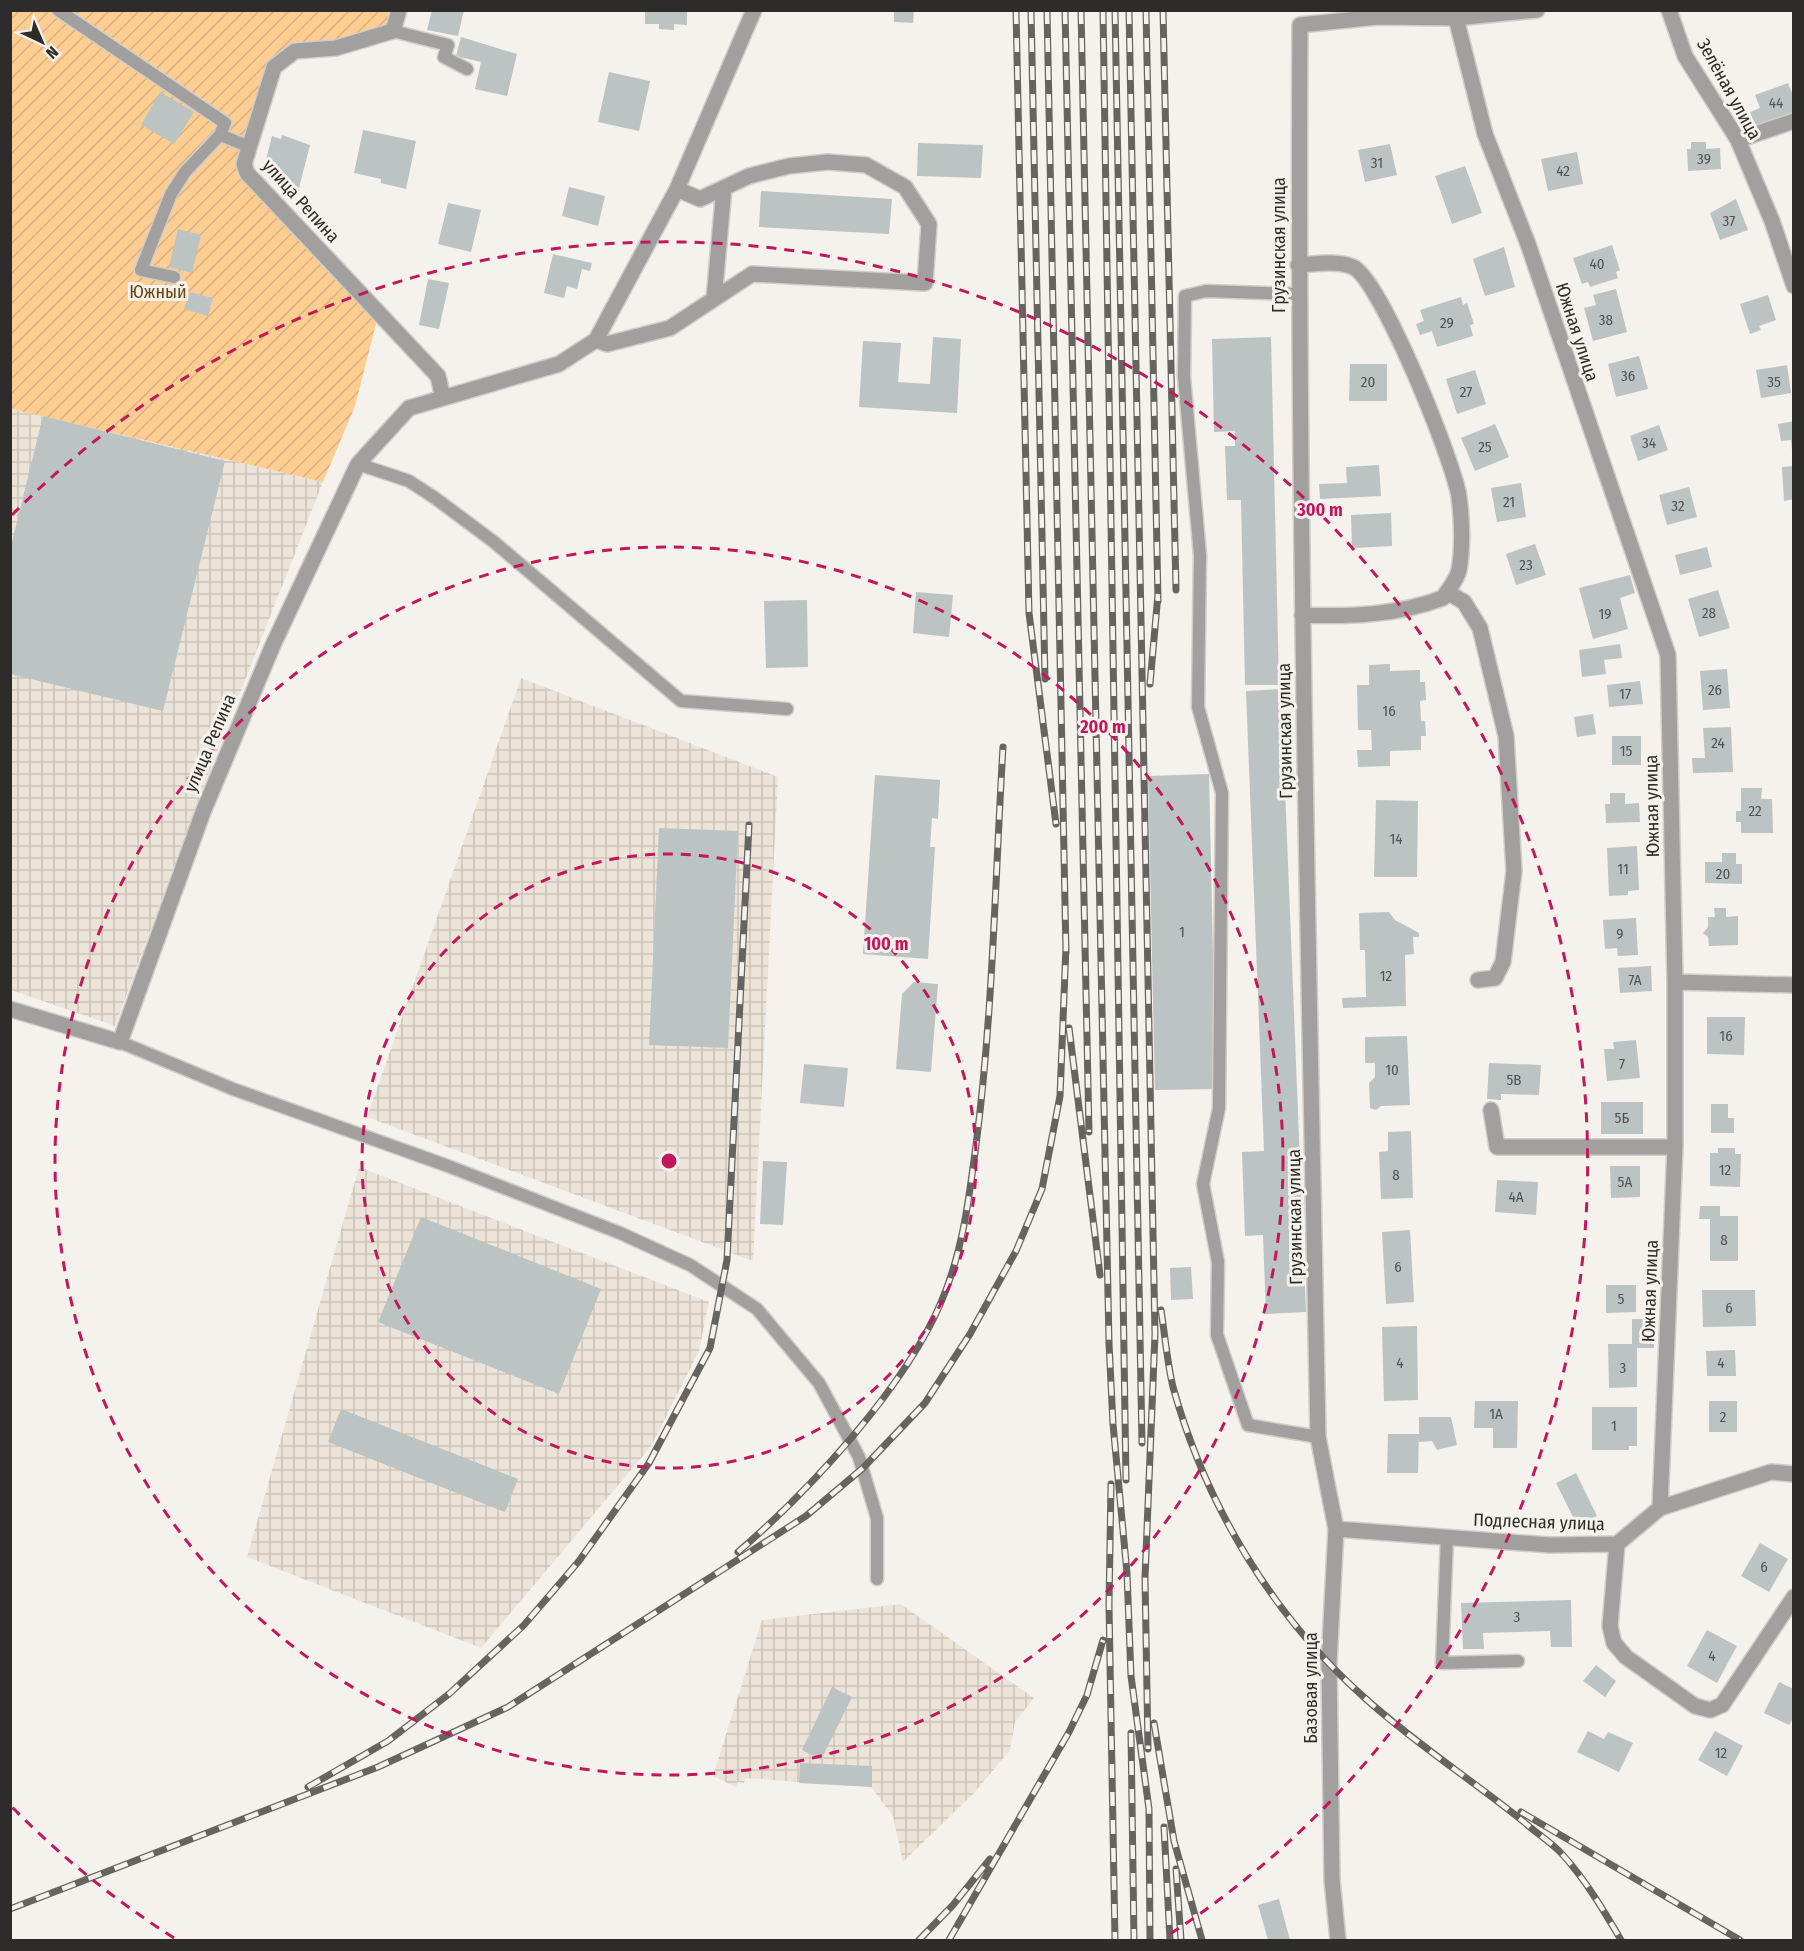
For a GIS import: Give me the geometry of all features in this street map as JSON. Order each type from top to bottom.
[{"type":"street","points":[[393,31],[399,10]]},
{"type":"street","name":"улица Репина","points":[[120,1042],[203,812],[273,645],[358,464],[409,408],[559,364],[596,340],[677,189],[754,10]]},
{"type":"street","points":[[1456,18],[1537,10]]},
{"type":"street","name":"Зелёная улица","points":[[1670,10],[1685,56],[1738,140],[1772,221],[1794,286]]},
{"type":"street","name":"Грузинская улица","points":[[1318,1437],[1302,615],[1298,265],[1300,25],[1377,17],[1456,18]]},
{"type":"street","name":"Южная улица","points":[[1456,18],[1485,134],[1528,244],[1668,655],[1675,982],[1675,1147],[1660,1508]]},
{"type":"street","name":"улица Репина","points":[[393,31],[336,48],[295,51],[274,67],[244,164],[248,173],[438,376],[443,398]]},
{"type":"street","points":[[1738,140],[1794,121]]},
{"type":"street","points":[[596,340],[607,344],[670,328],[752,274],[925,283],[929,224],[905,187],[866,165],[828,162],[789,166],[749,176],[700,199],[677,189]]},
{"type":"street","points":[[714,299],[724,188]]},
{"type":"street","points":[[1298,265],[1333,263],[1354,267],[1372,286],[1394,327],[1452,468],[1459,497],[1458,572],[1443,598],[1419,607],[1349,616],[1302,615]]},
{"type":"street","points":[[1447,592],[1464,602],[1480,628],[1506,736],[1514,871],[1503,962],[1496,978],[1478,980]]},
{"type":"street","points":[[1675,982],[1794,984]]},
{"type":"street","points":[[10,1009],[120,1042]]},
{"type":"street","points":[[1491,1110],[1497,1147],[1675,1147]]},
{"type":"street","name":"Базовая улица","points":[[1318,1437],[1336,1529],[1329,1664],[1332,1880],[1338,1941]]},
{"type":"street","name":"Подлесная улица","points":[[1336,1529],[1551,1545],[1617,1544],[1660,1508],[1771,1472],[1794,1474]]},
{"type":"street","points":[[1617,1544],[1610,1626],[1614,1643],[1626,1657],[1695,1706],[1710,1710],[1722,1704],[1794,1597]]},
{"type":"lane","points":[[58,10],[225,123],[220,135],[185,172],[171,194],[141,270],[174,277]]},
{"type":"lane","points":[[393,31],[448,45],[444,57],[467,69]]},
{"type":"lane","points":[[220,135],[250,147]]},
{"type":"lane","points":[[1299,294],[1206,291],[1185,296],[1184,377],[1200,555],[1198,707],[1222,792],[1219,1108],[1203,1184],[1218,1262],[1217,1335],[1248,1425],[1318,1437]]},
{"type":"lane","points":[[358,464],[409,482],[435,498],[494,542],[681,701],[787,709]]},
{"type":"lane","points":[[120,1042],[233,1089],[448,1166],[620,1233],[690,1265],[757,1308],[819,1383],[859,1457],[877,1518],[877,1579]]},
{"type":"lane","points":[[1447,1538],[1442,1663],[1518,1661]]},
{"type":"shaded area","points":[[11,409],[323,482],[200,795],[115,1026],[11,990]]},
{"type":"shaded area","points":[[521,678],[778,777],[753,1261],[367,1117]]},
{"type":"shaded area","points":[[359,1167],[709,1302],[699,1351],[652,1445],[481,1648],[247,1557]]},
{"type":"shaded area","points":[[901,1604],[1034,1698],[1015,1722],[1010,1750],[974,1793],[903,1862],[893,1816],[871,1787],[745,1778],[744,1783],[738,1782],[736,1787],[713,1776],[762,1620]]},
{"type":"green space","name":"Южный","points":[[11,11],[389,11],[384,34],[295,51],[274,67],[244,164],[377,320],[355,406],[323,482],[11,409]]},
{"type":"building","points":[[432,10],[464,10],[458,36],[427,30]]},
{"type":"building","points":[[645,10],[687,10],[687,25],[674,24],[674,30],[659,29],[659,24],[645,24]]},
{"type":"building","points":[[894,10],[914,10],[913,23],[894,22]]},
{"type":"building","points":[[461,37],[517,54],[507,96],[475,89],[481,62],[456,56]]},
{"type":"building","points":[[609,72],[650,81],[639,131],[598,122]]},
{"type":"building","points":[[1788,83],[1794,98],[1794,112],[1755,126],[1750,112],[1760,108],[1755,95]]},
{"type":"building","points":[[160,92],[194,112],[174,144],[141,125]]},
{"type":"building","points":[[363,130],[416,141],[406,189],[381,183],[381,179],[354,173]]},
{"type":"building","points":[[282,135],[310,145],[299,188],[273,182],[275,173],[263,171],[272,136],[281,139]]},
{"type":"building","points":[[1691,142],[1706,142],[1706,149],[1720,148],[1721,169],[1688,171],[1687,149],[1691,149]]},
{"type":"building","points":[[918,143],[983,145],[981,178],[917,176]]},
{"type":"building","points":[[1390,144],[1397,175],[1365,182],[1358,150]]},
{"type":"building","points":[[1577,152],[1583,184],[1548,191],[1541,159]]},
{"type":"building","points":[[1465,166],[1482,213],[1452,224],[1435,176]]},
{"type":"building","points":[[569,187],[605,196],[598,226],[562,216]]},
{"type":"building","points":[[761,191],[892,199],[889,234],[759,227]]},
{"type":"building","points":[[1736,199],[1748,230],[1720,240],[1710,213]]},
{"type":"building","points":[[448,203],[481,210],[471,252],[438,244]]},
{"type":"building","points":[[178,229],[201,235],[192,273],[169,267]]},
{"type":"building","points":[[1612,245],[1620,270],[1616,272],[1618,278],[1590,287],[1588,282],[1582,284],[1573,258]]},
{"type":"building","points":[[1504,247],[1515,287],[1485,296],[1473,259]]},
{"type":"building","points":[[553,254],[592,263],[590,271],[582,269],[577,289],[567,286],[564,298],[544,293]]},
{"type":"building","points":[[428,279],[449,283],[439,329],[419,325]]},
{"type":"building","points":[[1616,289],[1627,332],[1593,341],[1584,308],[1596,305],[1593,295]]},
{"type":"building","points":[[190,292],[213,298],[208,316],[184,309]]},
{"type":"building","points":[[1768,295],[1776,320],[1759,326],[1761,330],[1750,334],[1740,304]]},
{"type":"building","points":[[1461,297],[1463,305],[1467,303],[1474,324],[1470,325],[1473,336],[1437,347],[1432,331],[1420,335],[1416,324],[1424,321],[1420,310]]},
{"type":"building","points":[[933,337],[961,339],[957,413],[859,407],[863,341],[901,343],[898,382],[930,384]]},
{"type":"building","points":[[1271,337],[1279,685],[1245,685],[1241,500],[1227,500],[1225,446],[1235,446],[1235,431],[1214,432],[1212,339]]},
{"type":"building","points":[[1639,356],[1648,389],[1616,397],[1608,364]]},
{"type":"building","points":[[1350,364],[1387,364],[1387,401],[1349,401]]},
{"type":"building","points":[[1787,365],[1791,393],[1761,398],[1756,370]]},
{"type":"building","points":[[1475,370],[1486,404],[1457,414],[1446,379]]},
{"type":"building","points":[[43,416],[225,461],[163,711],[10,674],[10,550]]},
{"type":"building","points":[[1794,421],[1794,450],[1792,450],[1791,440],[1781,441],[1778,424]]},
{"type":"building","points":[[1495,424],[1509,457],[1475,471],[1461,438]]},
{"type":"building","points":[[1659,425],[1668,450],[1638,461],[1630,436]]},
{"type":"building","points":[[1379,465],[1381,496],[1320,499],[1319,484],[1347,483],[1346,467]]},
{"type":"building","points":[[1794,466],[1794,499],[1784,501],[1782,467]]},
{"type":"building","points":[[1521,483],[1526,517],[1497,522],[1491,488]]},
{"type":"building","points":[[1689,487],[1697,517],[1667,525],[1659,495]]},
{"type":"building","points":[[1391,513],[1392,546],[1352,548],[1351,515]]},
{"type":"building","points":[[1535,544],[1546,575],[1516,585],[1506,554]]},
{"type":"building","points":[[1707,547],[1712,567],[1680,575],[1675,555]]},
{"type":"building","points":[[1630,575],[1635,593],[1620,598],[1628,629],[1593,639],[1579,588]]},
{"type":"building","points":[[1718,590],[1730,628],[1699,637],[1688,599]]},
{"type":"building","points":[[916,592],[953,595],[949,637],[913,633]]},
{"type":"building","points":[[807,600],[808,667],[766,668],[764,601]]},
{"type":"building","points":[[1620,644],[1622,658],[1604,660],[1606,674],[1582,677],[1579,650]]},
{"type":"building","points":[[1390,664],[1390,671],[1420,670],[1420,682],[1425,682],[1426,700],[1420,701],[1421,721],[1425,721],[1426,736],[1421,736],[1421,750],[1390,751],[1390,766],[1358,767],[1357,750],[1372,750],[1371,730],[1358,730],[1357,685],[1369,685],[1369,665]]},
{"type":"building","points":[[1727,669],[1730,708],[1703,710],[1700,671]]},
{"type":"building","points":[[1640,681],[1643,704],[1609,707],[1607,685]]},
{"type":"building","points":[[1281,689],[1306,1312],[1266,1314],[1263,1235],[1245,1236],[1242,1152],[1264,1151],[1246,691]]},
{"type":"building","points":[[1593,714],[1596,734],[1577,737],[1574,717]]},
{"type":"building","points":[[1731,727],[1733,772],[1693,773],[1692,758],[1705,758],[1703,728]]},
{"type":"building","points":[[1612,736],[1641,736],[1641,765],[1612,765]]},
{"type":"building","points":[[1209,774],[1216,1089],[1155,1090],[1148,776]]},
{"type":"building","points":[[875,775],[940,780],[938,819],[932,818],[930,847],[935,847],[928,959],[863,954]]},
{"type":"building","points":[[1741,788],[1762,788],[1761,799],[1772,799],[1773,833],[1741,833],[1741,822],[1736,822],[1736,811],[1741,811]]},
{"type":"building","points":[[1610,793],[1625,793],[1625,804],[1639,803],[1640,822],[1606,823],[1605,804],[1610,804]]},
{"type":"building","points":[[1376,800],[1418,801],[1417,877],[1374,877]]},
{"type":"building","points":[[659,828],[738,831],[728,1048],[649,1045]]},
{"type":"building","points":[[1637,846],[1639,890],[1628,891],[1628,895],[1609,896],[1607,848]]},
{"type":"building","points":[[1722,853],[1736,853],[1736,864],[1742,864],[1742,884],[1705,883],[1705,862],[1722,862]]},
{"type":"building","points":[[1714,908],[1726,908],[1726,917],[1738,916],[1738,945],[1709,946],[1708,937],[1703,933],[1708,927],[1708,917],[1715,917]]},
{"type":"building","points":[[1389,912],[1395,920],[1419,933],[1419,937],[1413,937],[1414,954],[1405,955],[1406,1006],[1343,1008],[1342,998],[1366,997],[1365,950],[1360,950],[1359,913]]},
{"type":"building","points":[[1636,918],[1638,955],[1618,956],[1617,948],[1605,949],[1603,920]]},
{"type":"building","points":[[1651,966],[1652,991],[1620,993],[1618,968]]},
{"type":"building","points":[[914,982],[938,984],[931,1072],[896,1069],[902,994]]},
{"type":"building","points":[[1707,1017],[1745,1017],[1744,1055],[1707,1054]]},
{"type":"building","points":[[1407,1036],[1410,1105],[1381,1106],[1376,1110],[1370,1108],[1369,1083],[1375,1077],[1375,1063],[1365,1063],[1365,1037]]},
{"type":"building","points":[[1636,1040],[1640,1078],[1607,1081],[1604,1049],[1614,1049],[1613,1042]]},
{"type":"building","points":[[1489,1063],[1541,1065],[1539,1095],[1501,1094],[1501,1100],[1487,1099]]},
{"type":"building","points":[[804,1064],[848,1068],[844,1107],[800,1103]]},
{"type":"building","points":[[1601,1102],[1643,1102],[1643,1134],[1601,1134]]},
{"type":"building","points":[[1711,1104],[1728,1104],[1728,1118],[1734,1118],[1734,1133],[1711,1133]]},
{"type":"building","points":[[1411,1131],[1413,1198],[1381,1199],[1379,1152],[1388,1151],[1388,1132]]},
{"type":"building","points":[[1718,1148],[1735,1148],[1735,1154],[1741,1154],[1740,1187],[1710,1186],[1710,1153],[1718,1153]]},
{"type":"building","points":[[763,1161],[787,1162],[783,1225],[760,1224]]},
{"type":"building","points":[[1610,1166],[1640,1166],[1640,1197],[1611,1198]]},
{"type":"building","points":[[1497,1180],[1538,1182],[1536,1215],[1495,1212]]},
{"type":"building","points":[[1700,1206],[1720,1206],[1720,1216],[1738,1216],[1738,1261],[1710,1261],[1710,1219],[1699,1219]]},
{"type":"building","points":[[421,1217],[601,1289],[559,1394],[378,1322]]},
{"type":"building","points":[[1410,1230],[1414,1302],[1386,1304],[1382,1232]]},
{"type":"building","points":[[1191,1267],[1193,1299],[1171,1300],[1170,1268]]},
{"type":"building","points":[[1606,1285],[1636,1285],[1636,1312],[1606,1313]]},
{"type":"building","points":[[1702,1290],[1755,1290],[1756,1326],[1703,1327]]},
{"type":"building","points":[[1632,1319],[1654,1319],[1654,1348],[1637,1348],[1637,1387],[1609,1388],[1608,1344],[1632,1344]]},
{"type":"building","points":[[1417,1326],[1418,1400],[1384,1401],[1382,1327]]},
{"type":"building","points":[[1735,1350],[1736,1376],[1707,1376],[1706,1351]]},
{"type":"building","points":[[1475,1401],[1518,1401],[1517,1448],[1493,1448],[1493,1428],[1474,1428]]},
{"type":"building","points":[[1709,1401],[1737,1401],[1737,1432],[1709,1432]]},
{"type":"building","points":[[1592,1407],[1637,1407],[1637,1446],[1629,1446],[1629,1450],[1592,1450]]},
{"type":"building","points":[[341,1409],[518,1479],[505,1512],[328,1442]]},
{"type":"building","points":[[1419,1417],[1451,1417],[1457,1445],[1437,1450],[1432,1441],[1419,1442]]},
{"type":"building","points":[[1388,1434],[1419,1434],[1418,1473],[1387,1473]]},
{"type":"building","points":[[1576,1473],[1597,1516],[1577,1525],[1556,1483]]},
{"type":"building","points":[[1760,1543],[1788,1559],[1769,1592],[1741,1576]]},
{"type":"building","points":[[1571,1600],[1572,1647],[1551,1647],[1550,1631],[1483,1633],[1484,1649],[1463,1649],[1461,1603]]},
{"type":"building","points":[[1707,1630],[1737,1646],[1717,1683],[1687,1666]]},
{"type":"building","points":[[1596,1665],[1616,1681],[1605,1697],[1583,1681]]},
{"type":"building","points":[[1779,1682],[1794,1689],[1794,1717],[1789,1725],[1764,1713]]},
{"type":"building","points":[[832,1687],[852,1697],[821,1760],[802,1750]]},
{"type":"building","points":[[1588,1731],[1604,1739],[1608,1732],[1633,1743],[1619,1772],[1577,1752]]},
{"type":"building","points":[[1715,1731],[1743,1746],[1727,1776],[1698,1760]]},
{"type":"building","points":[[800,1763],[872,1766],[872,1787],[799,1783]]},
{"type":"building","points":[[1279,1899],[1290,1940],[1268,1940],[1258,1905]]},
{"type":"railway","points":[[1016,10],[1029,613],[1056,824]]},
{"type":"railway","points":[[1031,10],[1045,679]]},
{"type":"railway","points":[[1047,10],[1066,953]]},
{"type":"railway","points":[[1065,10],[1089,1132]]},
{"type":"railway","points":[[1081,10],[1109,1343],[1113,1424],[1127,1573],[1131,1676],[1149,1809],[1150,1940]]},
{"type":"railway","points":[[1103,10],[1126,1480]]},
{"type":"railway","points":[[1115,10],[1142,1443]]},
{"type":"railway","points":[[1129,10],[1155,1334],[1145,1578],[1148,1749]]},
{"type":"railway","points":[[1146,10],[1158,601]]},
{"type":"railway","points":[[1163,10],[1176,590]]},
{"type":"railway","points":[[1150,684],[1158,594]]},
{"type":"railway","points":[[738,1552],[795,1499],[853,1436],[880,1402],[905,1368],[926,1333],[949,1281],[968,1204],[982,1096],[990,997],[1003,747]]},
{"type":"railway","points":[[308,1787],[388,1741],[449,1694],[524,1625],[579,1561],[649,1463],[710,1348],[727,1260],[749,825]]},
{"type":"railway","points":[[10,1909],[378,1767],[508,1707],[806,1516],[863,1468],[925,1403],[970,1334],[1016,1251],[1042,1189],[1060,1096],[1066,946]]},
{"type":"railway","points":[[1069,1028],[1100,1275]]},
{"type":"railway","points":[[1161,1310],[1171,1378],[1187,1431],[1224,1516],[1247,1557],[1273,1596],[1332,1667],[1366,1699],[1558,1850],[1586,1885],[1621,1940]]},
{"type":"railway","points":[[1111,1484],[1109,1605],[1115,1940]]},
{"type":"railway","points":[[949,1940],[1069,1732],[1087,1695],[1103,1640]]},
{"type":"railway","points":[[1154,1723],[1174,1841],[1202,1940]]},
{"type":"railway","points":[[1131,1733],[1134,1940]]},
{"type":"railway","points":[[1521,1812],[1740,1940]]},
{"type":"railway","points":[[1164,1827],[1170,1940]]},
{"type":"railway","points":[[919,1940],[953,1905],[990,1859]]},
{"type":"railway","points":[[1176,1869],[1181,1940]]}]
